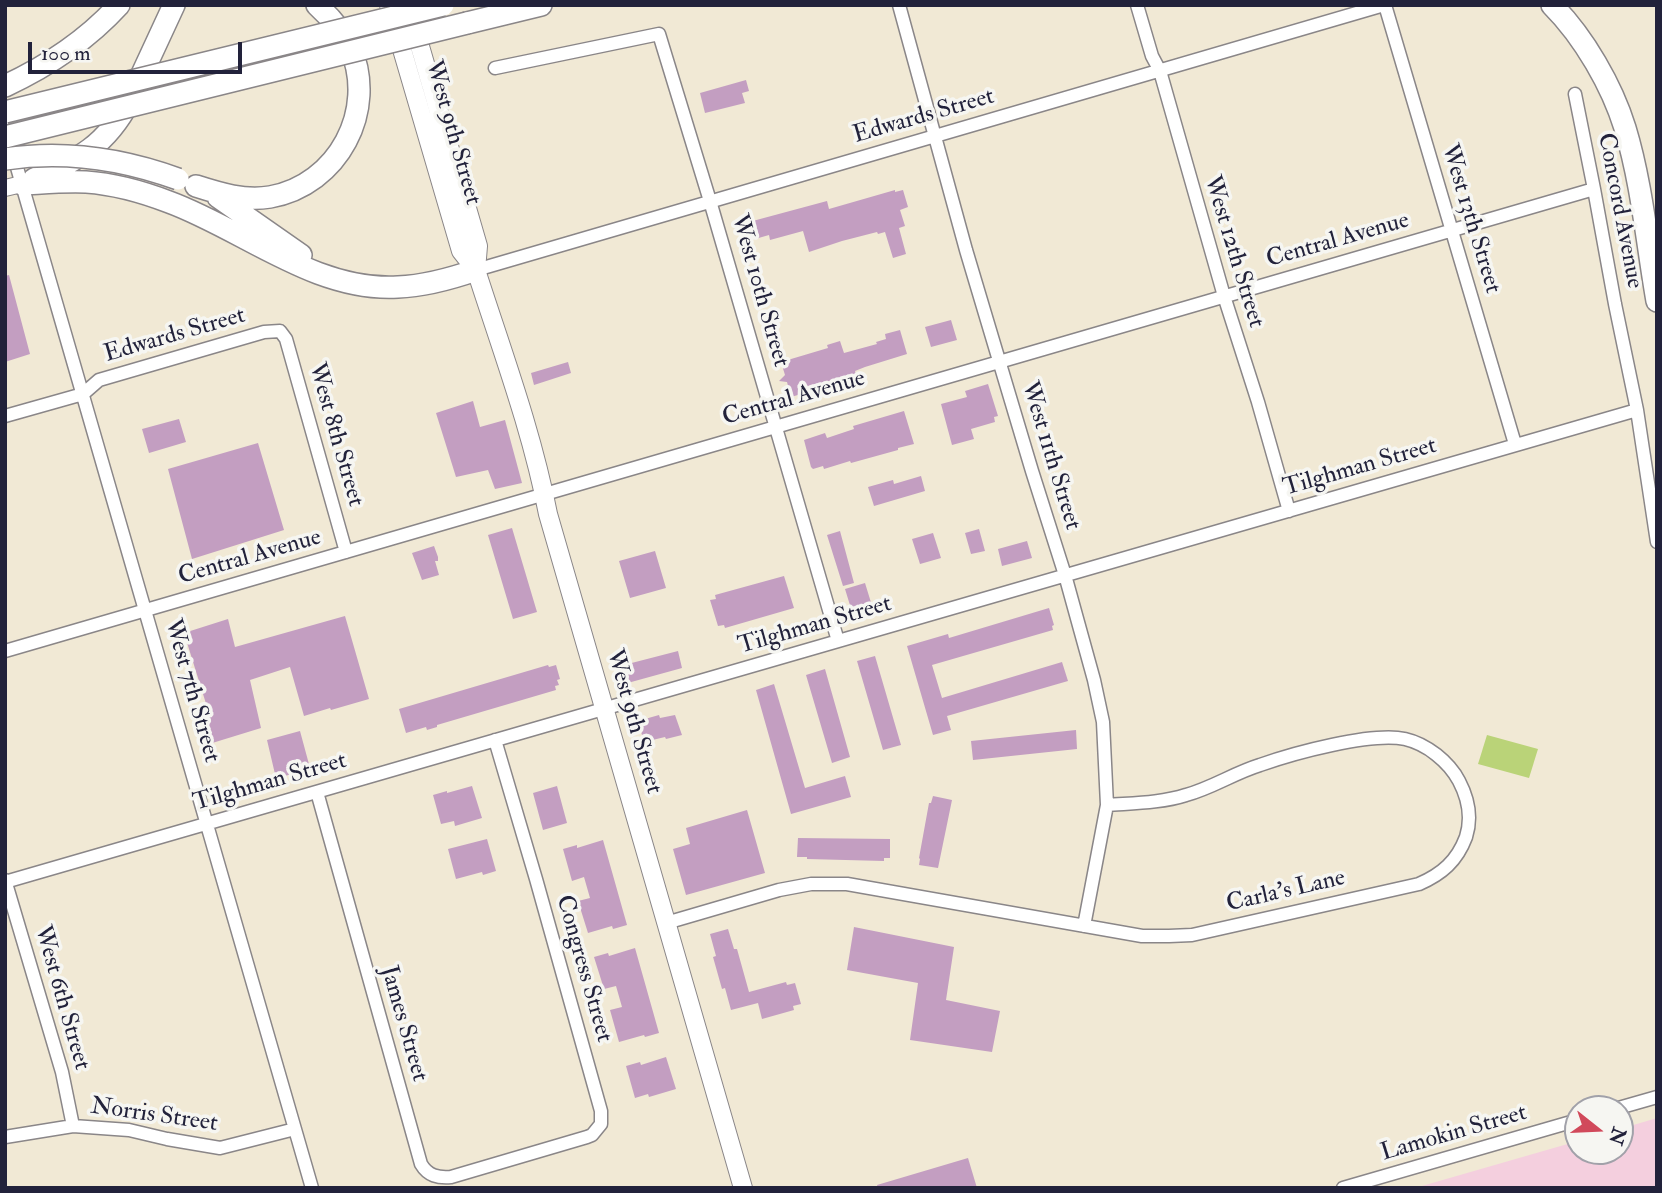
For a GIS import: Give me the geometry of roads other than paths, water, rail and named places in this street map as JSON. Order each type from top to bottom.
[{"type":"highway","points":[[5,86],[65,53],[119,5]]},
{"type":"highway","points":[[14,186],[78,158],[90,151],[108,133],[124,112],[174,5]]},
{"type":"highway","points":[[160,34],[188,5]]},
{"type":"highway","points":[[5,159],[54,155],[96,158],[138,166],[241,198],[276,196],[296,189],[320,175],[339,154],[356,116],[358,74],[350,47],[335,23],[317,5]]},
{"type":"highway","points":[[5,112],[443,5]]},
{"type":"highway","points":[[5,137],[541,5]]},
{"type":"highway","points":[[1552,5],[1575,31],[1593,58],[1617,106],[1637,182],[1657,302]]},
{"type":"highway","points":[[14,186],[86,182],[152,196],[189,210],[294,263],[364,285],[395,288],[426,284],[476,270]]},
{"type":"highway","points":[[187,182],[227,203],[338,279]]},
{"type":"main road","name":"West 9th Street","points":[[389,5],[461,251],[476,270],[520,405],[548,514],[743,1188]]},
{"type":"main road","name":"West 9th Street","points":[[408,5],[478,246],[476,270]]},
{"type":"street","name":"West 11th Street","points":[[899,5],[966,250],[1065,575],[1094,680],[1102,722],[1107,805],[1084,926]]},
{"type":"street","name":"West 12th Street","points":[[1137,5],[1152,55],[1160,71],[1289,511]]},
{"type":"street","name":"Edwards Street","points":[[476,270],[1384,5]]},
{"type":"street","name":"West 13th Street","points":[[1384,5],[1515,444]]},
{"type":"street","name":"West 10th Street","points":[[495,68],[659,34],[777,426],[838,641]]},
{"type":"street","name":"Concord Avenue","points":[[1575,94],[1637,410],[1657,542]]},
{"type":"street","name":"West 7th Street","points":[[5,126],[14,186],[83,394],[313,1188]]},
{"type":"street","name":"Central Avenue","points":[[5,650],[1594,189]]},
{"type":"street","name":"Edwards Street","points":[[5,416],[83,394],[99,380],[264,332],[280,331]]},
{"type":"street","name":"West 8th Street","points":[[280,331],[286,339],[346,552]]},
{"type":"street","name":"Tilghman Street","points":[[5,881],[1637,410]]},
{"type":"street","name":"Carla's Lane","points":[[666,922],[779,890],[811,884],[847,884],[1142,936],[1192,935],[1419,884],[1436,877],[1450,865],[1462,846],[1469,817],[1467,801],[1452,769],[1440,758],[1424,747],[1406,740],[1380,737],[1258,765],[1185,796],[1107,805]]},
{"type":"street","name":"Congress Street","points":[[495,740],[601,1111],[601,1124],[592,1135],[520,1158]]},
{"type":"street","name":"James Street","points":[[317,792],[424,1170],[441,1178],[451,1177],[520,1158]]},
{"type":"street","name":"West 6th Street","points":[[5,881],[62,1072],[73,1126]]},
{"type":"street","points":[[1634,1104],[1657,1097]]},
{"type":"street","name":"Lamokin Street","points":[[1343,1188],[1564,1124]]},
{"type":"street","name":"Norris Street","points":[[5,1137],[73,1126],[129,1130],[219,1149],[295,1129]]}]
